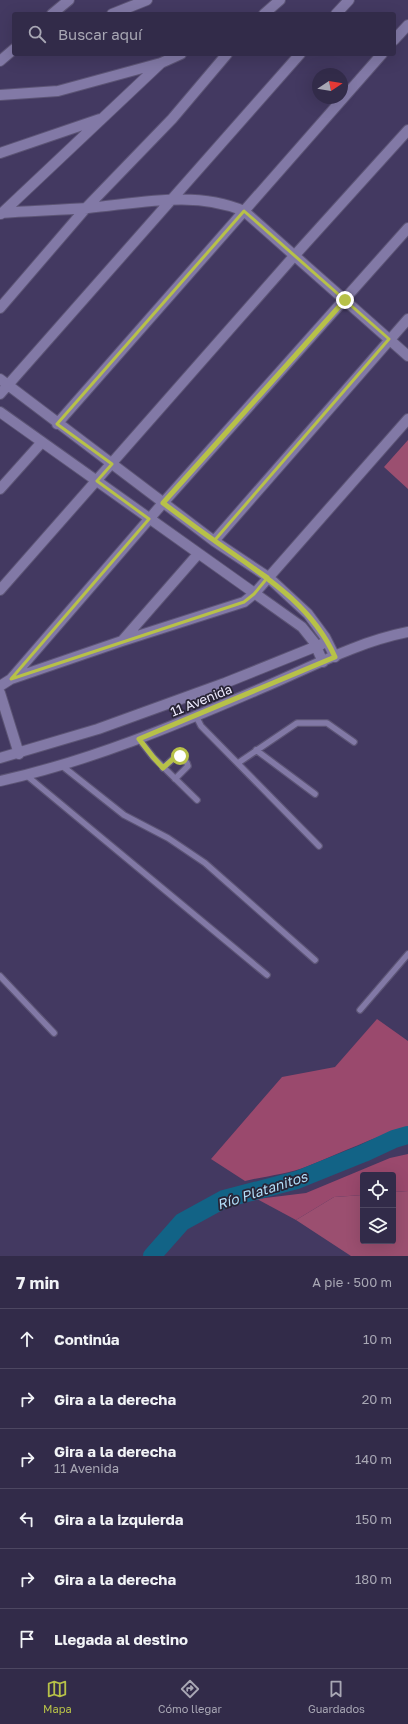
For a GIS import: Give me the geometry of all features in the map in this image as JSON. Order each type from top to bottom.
[{"type":"street","points":[[56,12],[69,0]]},
{"type":"street","points":[[117,12],[147,0]]},
{"type":"street","points":[[266,12],[280,0]]},
{"type":"street","points":[[338,12],[349,0]]},
{"type":"street","points":[[396,38],[407,29]]},
{"type":"street","points":[[0,61],[12,51]]},
{"type":"street","points":[[0,95],[58,91],[161,63],[177,56]]},
{"type":"street","points":[[0,308],[86,208],[172,119],[225,56]]},
{"type":"street","points":[[0,394],[4,382],[170,200],[298,56]]},
{"type":"street","points":[[57,424],[380,56]]},
{"type":"street","points":[[1,214],[161,63]]},
{"type":"street","points":[[0,153],[103,118]]},
{"type":"street","points":[[0,590],[295,255],[408,130]]},
{"type":"street","points":[[1,214],[170,200],[211,200],[244,211],[408,356]]},
{"type":"street","points":[[12,679],[163,503],[408,228]]},
{"type":"street","points":[[214,541],[408,319]]},
{"type":"street","points":[[4,382],[57,424],[214,541],[268,576],[308,614],[328,642],[335,657]]},
{"type":"street","points":[[0,412],[302,627],[316,646],[323,662]]},
{"type":"street","points":[[0,686],[12,679],[122,641],[244,602],[254,594],[268,576],[408,419]]},
{"type":"street","points":[[0,489],[42,442]]},
{"type":"street","points":[[122,641],[198,554]]},
{"type":"street","name":"11 Avenida","points":[[0,781],[61,765],[139,739],[335,657],[369,644],[408,632]]},
{"type":"street","points":[[0,758],[19,754],[98,729],[210,688],[328,642]]},
{"type":"street","points":[[0,693],[19,754]]},
{"type":"lane","points":[[196,716],[201,726],[319,846]]},
{"type":"lane","points":[[238,763],[297,724],[327,723],[354,742]]},
{"type":"lane","points":[[139,739],[163,768],[197,800]]},
{"type":"lane","points":[[256,750],[315,794]]},
{"type":"lane","points":[[163,768],[175,757],[180,756],[188,766],[175,779]]},
{"type":"lane","points":[[61,765],[124,815],[168,838],[205,864],[314,960]]},
{"type":"lane","points":[[26,775],[267,975]]},
{"type":"lane","points":[[360,1010],[408,954]]},
{"type":"lane","points":[[0,976],[54,1033]]},
{"type":"highlighted area","points":[[244,211],[389,339],[214,541],[268,577],[254,594],[244,602],[11,679],[149,519],[97,481],[112,464],[57,424]]},
{"type":"shaded area","points":[[408,440],[408,489],[384,467]]},
{"type":"shaded area","points":[[377,1019],[408,1041],[408,1127],[370,1140],[300,1169],[245,1181],[211,1159],[282,1077],[335,1067]]},
{"type":"shaded area","points":[[408,1154],[408,1191],[396,1192],[396,1172],[360,1172],[360,1195],[334,1197],[296,1220],[257,1199],[306,1193],[390,1158]]},
{"type":"shaded area","points":[[408,1191],[408,1256],[351,1256],[296,1220],[334,1197],[360,1195],[360,1244],[396,1244],[396,1192]]},
{"type":"waterway","name":"Río Platanitos","points":[[152,1256],[182,1222],[224,1199],[297,1180],[364,1153],[394,1139],[408,1135]]},
{"type":"route","points":[[180,756],[175,757],[163,768],[139,739],[335,657],[318,625],[268,576],[214,541],[163,503],[345,300]]}]
